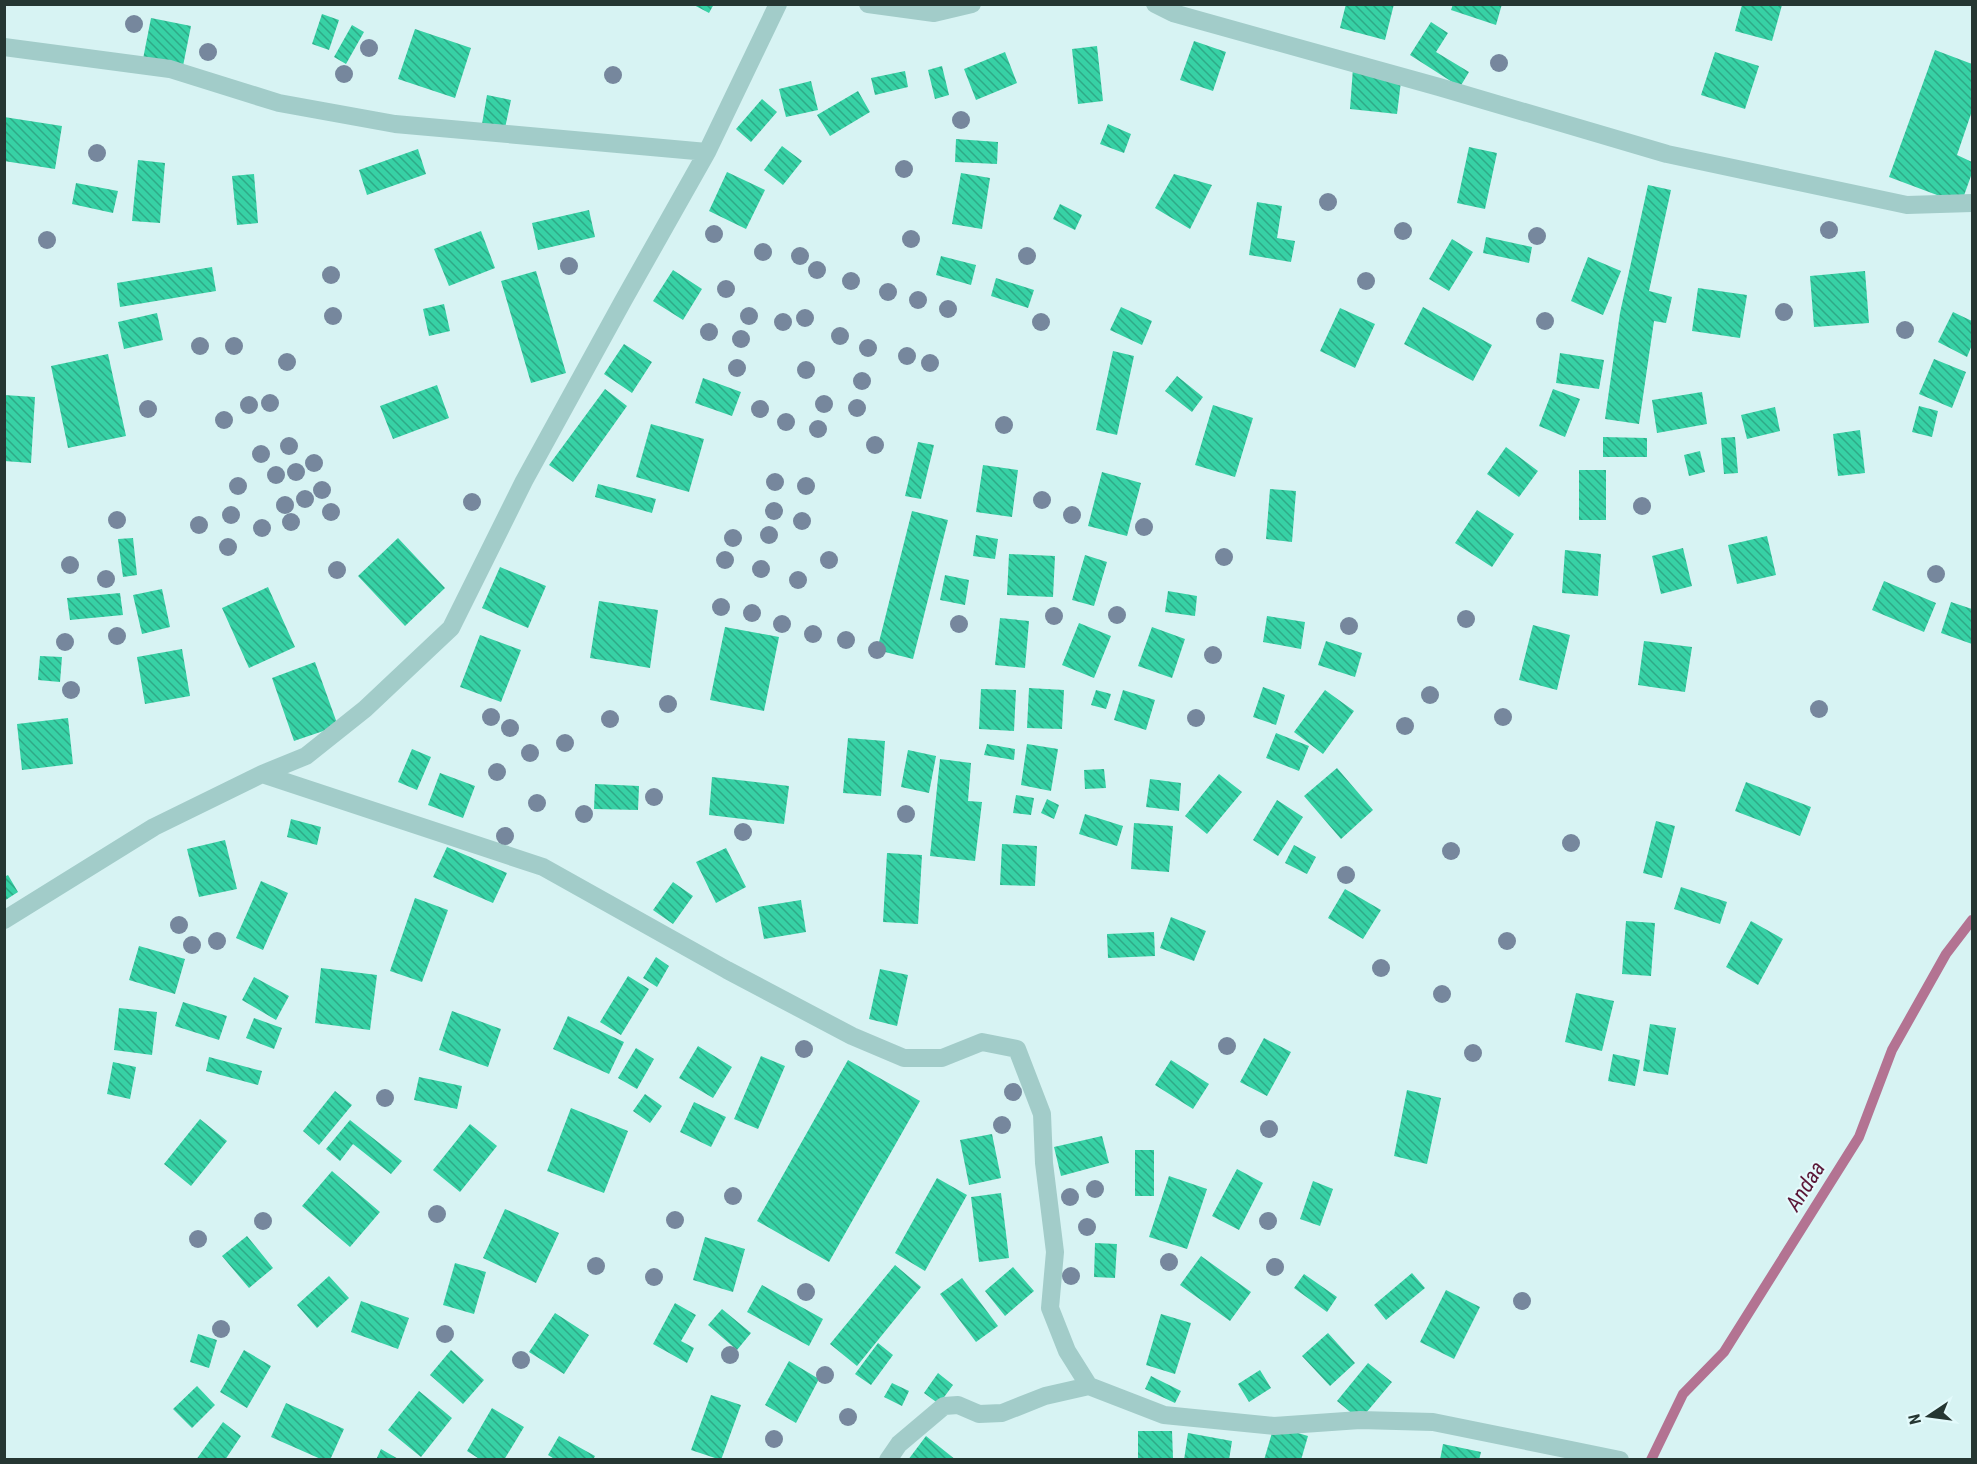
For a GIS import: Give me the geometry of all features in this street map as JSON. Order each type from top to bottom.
[{"type":"street","points":[[4,920],[154,827],[262,774],[306,756],[365,709],[451,628],[524,481],[622,301],[707,152],[778,4]]},
{"type":"street","points":[[868,4],[934,13],[972,4]]},
{"type":"street","points":[[1155,4],[1173,13],[1667,153],[1906,205],[1972,203]]},
{"type":"street","points":[[4,47],[170,69],[279,103],[395,124],[707,152]]},
{"type":"street","points":[[262,774],[543,867],[727,970],[852,1036],[904,1058],[942,1058],[982,1042],[1017,1049],[1042,1114],[1044,1163],[1055,1252],[1050,1308],[1067,1351],[1089,1386]]},
{"type":"street","points":[[888,1460],[899,1444],[944,1406],[958,1405],[979,1414],[1002,1413],[1045,1396],[1089,1386],[1164,1415],[1274,1426],[1360,1420],[1433,1422],[1620,1460]]},
{"type":"building","points":[[692,4],[714,4],[709,13]]},
{"type":"building","points":[[1346,4],[1394,4],[1385,40],[1340,28]]},
{"type":"building","points":[[1453,4],[1502,4],[1496,25],[1451,10]]},
{"type":"building","points":[[1742,5],[1782,5],[1772,41],[1735,31]]},
{"type":"building","points":[[322,14],[339,20],[329,50],[312,44]]},
{"type":"building","points":[[151,18],[191,26],[183,66],[143,59]]},
{"type":"building","points":[[1431,22],[1448,33],[1436,52],[1469,72],[1460,87],[1410,55]]},
{"type":"building","points":[[352,25],[364,32],[346,64],[334,57]]},
{"type":"building","points":[[415,29],[471,48],[455,98],[398,79]]},
{"type":"building","points":[[1194,41],[1226,52],[1213,91],[1180,80]]},
{"type":"building","points":[[1097,46],[1103,101],[1078,104],[1072,49]]},
{"type":"building","points":[[1935,50],[1972,64],[1972,111],[1957,155],[1972,162],[1972,173],[1961,204],[1889,177]]},
{"type":"building","points":[[1005,52],[1017,83],[976,100],[964,69]]},
{"type":"building","points":[[1715,52],[1759,66],[1745,109],[1701,95]]},
{"type":"building","points":[[942,66],[949,95],[935,99],[928,70]]},
{"type":"building","points":[[1353,68],[1402,73],[1397,114],[1350,109]]},
{"type":"building","points":[[905,71],[908,87],[875,95],[871,78]]},
{"type":"building","points":[[811,81],[818,110],[786,117],[779,89]]},
{"type":"building","points":[[858,91],[870,112],[830,136],[817,115]]},
{"type":"building","points":[[487,95],[511,100],[505,128],[482,124]]},
{"type":"building","points":[[762,99],[777,112],[751,142],[736,129]]},
{"type":"building","points":[[4,117],[62,126],[55,169],[4,161]]},
{"type":"building","points":[[1108,124],[1131,134],[1124,153],[1100,144]]},
{"type":"building","points":[[956,139],[998,142],[997,164],[955,162]]},
{"type":"building","points":[[782,146],[802,161],[783,185],[764,170]]},
{"type":"building","points":[[1469,147],[1497,153],[1485,209],[1457,203]]},
{"type":"building","points":[[418,149],[426,174],[367,195],[359,170]]},
{"type":"building","points":[[138,160],[165,163],[160,223],[132,221]]},
{"type":"building","points":[[727,172],[765,190],[746,229],[709,211]]},
{"type":"building","points":[[961,173],[990,178],[982,229],[952,224]]},
{"type":"building","points":[[254,174],[258,223],[237,225],[232,176]]},
{"type":"building","points":[[1174,174],[1212,185],[1190,229],[1155,208]]},
{"type":"building","points":[[76,183],[118,191],[113,213],[72,204]]},
{"type":"building","points":[[1648,185],[1671,190],[1649,291],[1672,297],[1666,323],[1654,321],[1639,424],[1605,419],[1620,313]]},
{"type":"building","points":[[1257,202],[1282,206],[1277,238],[1295,241],[1291,262],[1249,255]]},
{"type":"building","points":[[1060,204],[1082,215],[1075,230],[1053,219]]},
{"type":"building","points":[[589,210],[595,237],[538,250],[532,223]]},
{"type":"building","points":[[481,231],[495,268],[449,286],[434,249]]},
{"type":"building","points":[[1486,237],[1532,247],[1529,263],[1483,253]]},
{"type":"building","points":[[1452,239],[1473,252],[1449,291],[1429,279]]},
{"type":"building","points":[[941,256],[976,265],[971,285],[936,275]]},
{"type":"building","points":[[1588,257],[1621,271],[1603,315],[1571,301]]},
{"type":"building","points":[[212,267],[216,291],[120,307],[117,283]]},
{"type":"building","points":[[673,270],[702,289],[683,320],[653,301]]},
{"type":"building","points":[[536,271],[566,373],[531,383],[501,281]]},
{"type":"building","points":[[1865,271],[1869,323],[1814,327],[1810,276]]},
{"type":"building","points":[[996,278],[1034,290],[1028,308],[991,296]]},
{"type":"building","points":[[1698,288],[1747,295],[1740,338],[1692,331]]},
{"type":"building","points":[[444,304],[450,331],[429,336],[423,309]]},
{"type":"building","points":[[1121,307],[1152,321],[1142,345],[1110,330]]},
{"type":"building","points":[[1423,307],[1492,345],[1473,381],[1404,344]]},
{"type":"building","points":[[1340,308],[1375,324],[1355,368],[1320,351]]},
{"type":"building","points":[[1953,312],[1972,321],[1972,345],[1967,357],[1938,342]]},
{"type":"building","points":[[157,313],[163,340],[124,349],[118,322]]},
{"type":"building","points":[[624,344],[652,362],[632,393],[604,374]]},
{"type":"building","points":[[1113,351],[1134,356],[1117,435],[1096,430]]},
{"type":"building","points":[[1560,353],[1604,360],[1599,389],[1556,383]]},
{"type":"building","points":[[108,354],[126,436],[68,448],[51,366]]},
{"type":"building","points":[[1934,359],[1966,372],[1952,408],[1919,394]]},
{"type":"building","points":[[1177,376],[1203,397],[1192,412],[1165,391]]},
{"type":"building","points":[[703,378],[741,392],[732,416],[695,403]]},
{"type":"building","points":[[437,385],[449,418],[393,439],[380,406]]},
{"type":"building","points":[[605,389],[627,406],[573,482],[549,465]]},
{"type":"building","points":[[1553,389],[1580,399],[1565,437],[1539,426]]},
{"type":"building","points":[[1702,392],[1707,424],[1657,433],[1652,400]]},
{"type":"building","points":[[4,395],[35,397],[31,463],[4,461]]},
{"type":"building","points":[[1213,405],[1253,418],[1235,477],[1195,465]]},
{"type":"building","points":[[1919,406],[1938,411],[1932,437],[1912,432]]},
{"type":"building","points":[[1775,407],[1780,431],[1747,439],[1741,415]]},
{"type":"building","points":[[651,424],[704,439],[689,492],[636,477]]},
{"type":"building","points":[[1860,430],[1865,473],[1838,476],[1833,434]]},
{"type":"building","points":[[1603,437],[1647,438],[1647,457],[1603,457]]},
{"type":"building","points":[[1735,437],[1738,473],[1724,474],[1721,438]]},
{"type":"building","points":[[918,442],[934,445],[921,499],[905,496]]},
{"type":"building","points":[[1506,447],[1538,471],[1519,497],[1487,474]]},
{"type":"building","points":[[1700,451],[1705,472],[1689,476],[1684,455]]},
{"type":"building","points":[[983,465],[1018,470],[1012,517],[976,512]]},
{"type":"building","points":[[1579,470],[1606,470],[1606,520],[1579,520]]},
{"type":"building","points":[[1102,472],[1141,483],[1127,536],[1088,526]]},
{"type":"building","points":[[598,484],[656,499],[652,513],[595,497]]},
{"type":"building","points":[[1270,489],[1296,491],[1292,542],[1266,539]]},
{"type":"building","points":[[1477,510],[1514,534],[1492,567],[1455,543]]},
{"type":"building","points":[[912,511],[948,520],[913,659],[877,650]]},
{"type":"building","points":[[976,535],[998,539],[995,559],[973,556]]},
{"type":"building","points":[[1767,536],[1776,575],[1737,584],[1728,545]]},
{"type":"building","points":[[133,538],[137,575],[123,577],[118,539]]},
{"type":"building","points":[[398,538],[445,588],[405,626],[358,576]]},
{"type":"building","points":[[1683,548],[1692,586],[1661,594],[1652,556]]},
{"type":"building","points":[[1565,550],[1601,554],[1598,596],[1562,593]]},
{"type":"building","points":[[1009,554],[1055,556],[1053,597],[1007,595]]},
{"type":"building","points":[[1085,555],[1107,562],[1094,606],[1072,600]]},
{"type":"building","points":[[500,567],[546,586],[528,628],[482,608]]},
{"type":"building","points":[[945,575],[969,580],[965,605],[940,600]]},
{"type":"building","points":[[1884,581],[1936,603],[1924,632],[1872,610]]},
{"type":"building","points":[[268,587],[295,647],[249,668],[222,608]]},
{"type":"building","points":[[162,589],[170,627],[142,634],[133,595]]},
{"type":"building","points":[[1168,591],[1197,596],[1195,616],[1165,612]]},
{"type":"building","points":[[120,593],[123,615],[70,620],[67,598]]},
{"type":"building","points":[[599,601],[658,610],[650,668],[590,658]]},
{"type":"building","points":[[1951,602],[1972,609],[1972,644],[1941,633]]},
{"type":"building","points":[[1267,616],[1305,622],[1301,649],[1263,642]]},
{"type":"building","points":[[1000,618],[1029,621],[1025,668],[995,665]]},
{"type":"building","points":[[1079,623],[1111,636],[1094,678],[1062,665]]},
{"type":"building","points":[[1533,625],[1570,635],[1557,690],[1519,680]]},
{"type":"building","points":[[725,627],[779,637],[764,711],[710,700]]},
{"type":"building","points":[[1152,627],[1185,639],[1172,678],[1138,666]]},
{"type":"building","points":[[480,635],[521,650],[501,702],[460,687]]},
{"type":"building","points":[[1326,641],[1362,653],[1355,677],[1318,665]]},
{"type":"building","points":[[1644,641],[1692,647],[1685,692],[1638,685]]},
{"type":"building","points":[[182,649],[190,696],[145,704],[137,657]]},
{"type":"building","points":[[40,656],[62,657],[60,682],[38,680]]},
{"type":"building","points":[[315,662],[338,726],[294,741],[272,678]]},
{"type":"building","points":[[1263,687],[1285,695],[1276,725],[1253,717]]},
{"type":"building","points":[[1029,688],[1064,690],[1062,729],[1027,728]]},
{"type":"building","points":[[981,689],[1016,690],[1014,731],[979,729]]},
{"type":"building","points":[[1096,690],[1111,694],[1106,709],[1091,705]]},
{"type":"building","points":[[1123,690],[1155,700],[1146,730],[1114,720]]},
{"type":"building","points":[[1325,690],[1354,711],[1323,754],[1294,732]]},
{"type":"building","points":[[68,718],[73,764],[22,770],[17,724]]},
{"type":"building","points":[[1276,733],[1309,746],[1299,771],[1266,758]]},
{"type":"building","points":[[848,738],[885,741],[881,796],[843,793]]},
{"type":"building","points":[[987,744],[1015,749],[1014,760],[984,755]]},
{"type":"building","points":[[1027,744],[1058,749],[1051,791],[1021,785]]},
{"type":"building","points":[[412,749],[431,757],[417,790],[398,782]]},
{"type":"building","points":[[908,750],[936,756],[929,793],[901,787]]},
{"type":"building","points":[[940,759],[971,763],[968,801],[982,802],[975,861],[930,856]]},
{"type":"building","points":[[1337,768],[1373,810],[1341,839],[1304,796]]},
{"type":"building","points":[[1104,769],[1106,788],[1085,789],[1084,770]]},
{"type":"building","points":[[440,773],[475,786],[463,818],[428,805]]},
{"type":"building","points":[[1219,774],[1242,792],[1207,834],[1185,816]]},
{"type":"building","points":[[712,777],[789,786],[784,824],[709,815]]},
{"type":"building","points":[[1150,779],[1181,783],[1179,811],[1146,807]]},
{"type":"building","points":[[1746,782],[1811,807],[1800,836],[1735,811]]},
{"type":"building","points":[[595,784],[639,786],[638,810],[594,809]]},
{"type":"building","points":[[1016,795],[1034,798],[1031,815],[1013,813]]},
{"type":"building","points":[[1047,799],[1059,805],[1054,819],[1041,813]]},
{"type":"building","points":[[1277,800],[1303,817],[1278,856],[1253,840]]},
{"type":"building","points":[[1085,814],[1123,826],[1117,846],[1079,834]]},
{"type":"building","points":[[291,819],[321,827],[317,845],[287,837]]},
{"type":"building","points":[[1656,821],[1675,826],[1662,878],[1643,873]]},
{"type":"building","points":[[1134,823],[1173,826],[1169,872],[1131,869]]},
{"type":"building","points":[[225,840],[237,889],[199,897],[187,849]]},
{"type":"building","points":[[1002,844],[1037,846],[1035,886],[1000,885]]},
{"type":"building","points":[[1294,845],[1316,857],[1307,874],[1285,863]]},
{"type":"building","points":[[447,847],[507,873],[493,903],[433,877]]},
{"type":"building","points":[[726,848],[746,887],[716,903],[696,862]]},
{"type":"building","points":[[887,853],[922,855],[918,924],[883,922]]},
{"type":"building","points":[[8,875],[18,892],[4,901],[4,877]]},
{"type":"building","points":[[261,881],[288,893],[263,950],[236,938]]},
{"type":"building","points":[[673,882],[693,896],[673,924],[653,910]]},
{"type":"building","points":[[1681,887],[1727,902],[1720,924],[1674,909]]},
{"type":"building","points":[[1345,889],[1381,910],[1363,939],[1328,918]]},
{"type":"building","points":[[415,898],[448,910],[422,982],[390,971]]},
{"type":"building","points":[[801,900],[806,932],[764,939],[758,907]]},
{"type":"building","points":[[1171,917],[1206,931],[1194,961],[1160,948]]},
{"type":"building","points":[[1626,921],[1655,923],[1651,976],[1622,974]]},
{"type":"building","points":[[1751,921],[1783,939],[1758,985],[1726,967]]},
{"type":"building","points":[[1154,932],[1155,956],[1108,958],[1107,934]]},
{"type":"building","points":[[139,946],[185,959],[175,994],[129,980]]},
{"type":"building","points":[[656,957],[669,966],[657,987],[643,978]]},
{"type":"building","points":[[321,968],[377,975],[370,1030],[315,1023]]},
{"type":"building","points":[[880,969],[908,975],[897,1026],[869,1019]]},
{"type":"building","points":[[628,976],[649,989],[621,1035],[600,1022]]},
{"type":"building","points":[[254,977],[289,996],[276,1020],[242,1000]]},
{"type":"building","points":[[1576,993],[1614,1001],[1602,1051],[1565,1042]]},
{"type":"building","points":[[183,1002],[227,1016],[219,1040],[175,1026]]},
{"type":"building","points":[[119,1008],[157,1012],[152,1055],[114,1050]]},
{"type":"building","points":[[452,1011],[501,1029],[488,1067],[439,1050]]},
{"type":"building","points":[[568,1016],[624,1042],[609,1074],[553,1049]]},
{"type":"building","points":[[254,1018],[282,1028],[274,1049],[246,1038]]},
{"type":"building","points":[[1650,1024],[1676,1028],[1668,1075],[1643,1071]]},
{"type":"building","points":[[1264,1038],[1291,1052],[1267,1096],[1240,1082]]},
{"type":"building","points":[[698,1046],[732,1067],[713,1098],[679,1078]]},
{"type":"building","points":[[636,1048],[654,1059],[637,1089],[618,1078]]},
{"type":"building","points":[[1613,1054],[1640,1060],[1635,1086],[1608,1081]]},
{"type":"building","points":[[761,1056],[785,1066],[758,1129],[734,1119]]},
{"type":"building","points":[[209,1057],[262,1071],[258,1085],[206,1071]]},
{"type":"building","points":[[848,1060],[920,1101],[829,1262],[757,1221]]},
{"type":"building","points":[[1171,1060],[1209,1084],[1193,1109],[1155,1085]]},
{"type":"building","points":[[113,1062],[136,1067],[130,1099],[107,1094]]},
{"type":"building","points":[[419,1077],[462,1086],[457,1109],[414,1100]]},
{"type":"building","points":[[1407,1090],[1441,1098],[1427,1164],[1394,1156]]},
{"type":"building","points":[[335,1091],[352,1105],[319,1145],[303,1131]]},
{"type":"building","points":[[645,1094],[662,1106],[650,1123],[633,1111]]},
{"type":"building","points":[[694,1102],[726,1117],[711,1147],[680,1132]]},
{"type":"building","points":[[571,1108],[628,1131],[604,1193],[547,1171]]},
{"type":"building","points":[[200,1119],[227,1141],[191,1186],[164,1164]]},
{"type":"building","points":[[350,1120],[402,1161],[391,1174],[353,1144],[340,1161],[326,1149]]},
{"type":"building","points":[[470,1124],[497,1146],[460,1192],[433,1170]]},
{"type":"building","points":[[992,1134],[1001,1178],[969,1185],[960,1140]]},
{"type":"building","points":[[1102,1136],[1109,1163],[1061,1176],[1054,1147]]},
{"type":"building","points":[[1135,1150],[1154,1150],[1154,1196],[1135,1196]]},
{"type":"building","points":[[1237,1169],[1263,1183],[1239,1230],[1212,1216]]},
{"type":"building","points":[[332,1171],[380,1212],[350,1247],[302,1206]]},
{"type":"building","points":[[1169,1176],[1207,1189],[1187,1249],[1149,1237]]},
{"type":"building","points":[[937,1178],[967,1195],[925,1271],[895,1253]]},
{"type":"building","points":[[1313,1181],[1333,1189],[1320,1226],[1300,1219]]},
{"type":"building","points":[[1001,1193],[1009,1258],[979,1262],[971,1197]]},
{"type":"building","points":[[505,1209],[559,1233],[536,1283],[483,1258]]},
{"type":"building","points":[[247,1236],[273,1268],[249,1288],[222,1256]]},
{"type":"building","points":[[705,1237],[745,1249],[733,1292],[693,1280]]},
{"type":"building","points":[[1095,1243],[1117,1244],[1115,1278],[1094,1277]]},
{"type":"building","points":[[1201,1256],[1251,1292],[1230,1321],[1180,1285]]},
{"type":"building","points":[[455,1263],[486,1272],[474,1314],[443,1305]]},
{"type":"building","points":[[895,1265],[921,1287],[857,1366],[830,1344]]},
{"type":"building","points":[[1013,1267],[1034,1291],[1005,1316],[985,1291]]},
{"type":"building","points":[[1412,1273],[1425,1288],[1386,1320],[1374,1305]]},
{"type":"building","points":[[1304,1274],[1337,1297],[1327,1312],[1294,1288]]},
{"type":"building","points":[[329,1276],[349,1298],[317,1328],[297,1305]]},
{"type":"building","points":[[962,1278],[998,1326],[976,1342],[940,1294]]},
{"type":"building","points":[[762,1285],[823,1319],[809,1346],[747,1312]]},
{"type":"building","points":[[1446,1290],[1480,1307],[1454,1359],[1420,1342]]},
{"type":"building","points":[[361,1301],[409,1318],[398,1349],[351,1332]]},
{"type":"building","points":[[675,1303],[696,1315],[681,1341],[694,1348],[687,1363],[653,1344]]},
{"type":"building","points":[[722,1309],[751,1333],[737,1350],[708,1325]]},
{"type":"building","points":[[555,1313],[589,1335],[564,1374],[529,1352]]},
{"type":"building","points":[[1161,1314],[1191,1323],[1175,1374],[1146,1365]]},
{"type":"building","points":[[1328,1333],[1355,1363],[1330,1386],[1302,1356]]},
{"type":"building","points":[[198,1334],[217,1340],[209,1368],[190,1362]]},
{"type":"building","points":[[878,1343],[893,1355],[871,1385],[855,1374]]},
{"type":"building","points":[[244,1350],[271,1366],[247,1408],[220,1392]]},
{"type":"building","points":[[451,1350],[484,1380],[463,1404],[430,1375]]},
{"type":"building","points":[[789,1361],[819,1379],[796,1423],[765,1405]]},
{"type":"building","points":[[1368,1363],[1392,1382],[1360,1420],[1337,1401]]},
{"type":"building","points":[[1260,1370],[1271,1388],[1249,1402],[1238,1384]]},
{"type":"building","points":[[938,1373],[953,1385],[939,1404],[924,1393]]},
{"type":"building","points":[[1151,1376],[1181,1391],[1175,1403],[1145,1389]]},
{"type":"building","points":[[892,1383],[909,1391],[902,1406],[884,1397]]},
{"type":"building","points":[[197,1386],[215,1405],[192,1428],[173,1409]]},
{"type":"building","points":[[419,1391],[452,1418],[421,1457],[388,1430]]},
{"type":"building","points":[[711,1395],[741,1405],[721,1460],[691,1450]]},
{"type":"building","points":[[286,1403],[344,1429],[330,1460],[323,1460],[271,1437]]},
{"type":"building","points":[[492,1408],[524,1427],[504,1460],[481,1460],[467,1451]]},
{"type":"building","points":[[223,1422],[241,1436],[225,1460],[196,1460]]},
{"type":"building","points":[[1274,1426],[1308,1436],[1301,1460],[1264,1460]]},
{"type":"building","points":[[1138,1431],[1172,1431],[1173,1458],[1138,1458]]},
{"type":"building","points":[[1188,1433],[1232,1441],[1229,1460],[1184,1460]]},
{"type":"building","points":[[559,1436],[595,1456],[593,1460],[556,1460],[548,1455]]},
{"type":"building","points":[[926,1436],[956,1460],[908,1460]]},
{"type":"building","points":[[1443,1444],[1481,1452],[1479,1460],[1440,1460]]},
{"type":"building","points":[[381,1449],[400,1460],[376,1460]]},
{"type":"waterway","name":"Andaa","points":[[1651,1460],[1683,1394],[1724,1352],[1859,1137],[1892,1050],[1946,954],[1972,920]]}]
